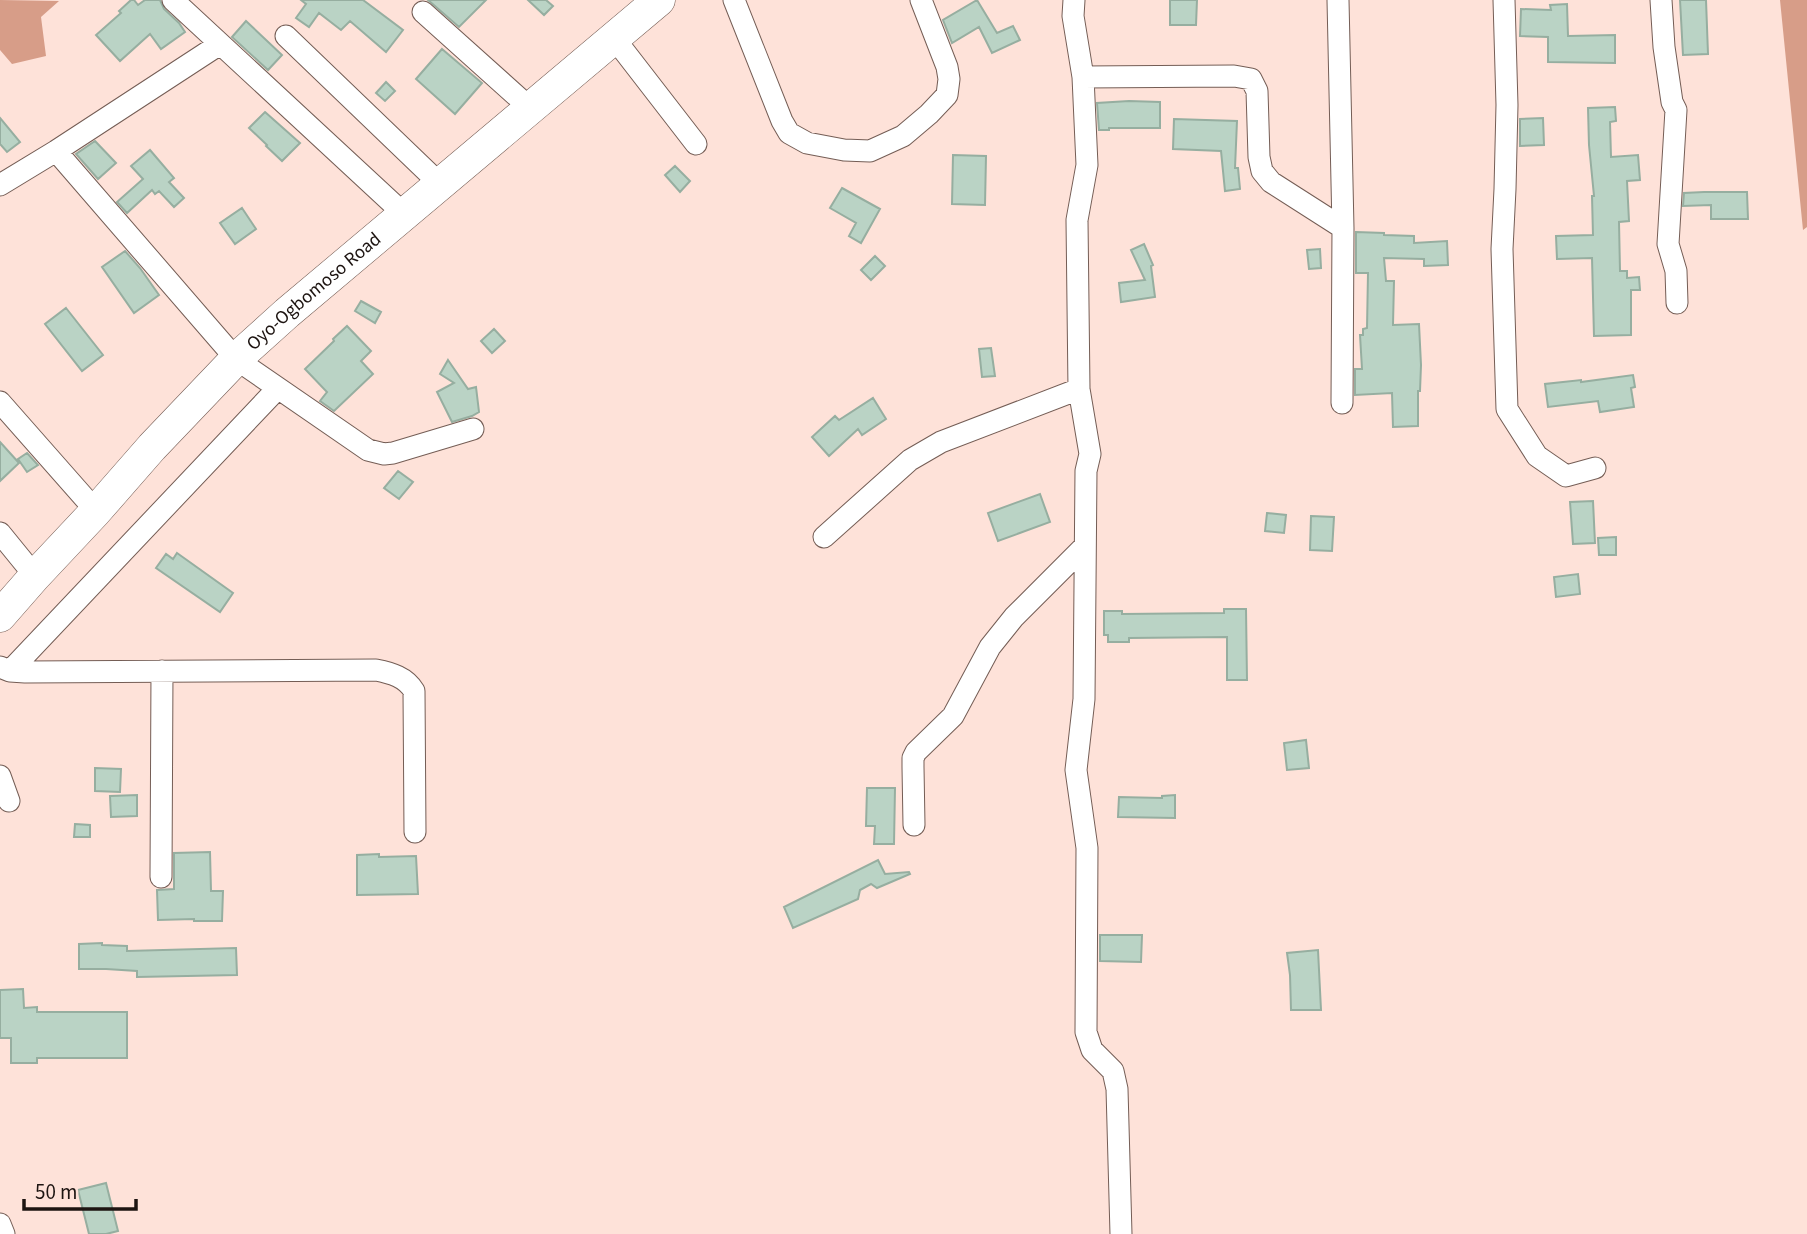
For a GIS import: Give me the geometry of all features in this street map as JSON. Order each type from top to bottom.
[{"type":"highway","name":"Oyo-Ogbomoso Road","points":[[0,617],[152,447],[236,359],[652,2]]},
{"type":"street","points":[[173,0],[404,214]]},
{"type":"street","points":[[734,0],[789,133],[807,143],[844,150],[870,151],[903,136],[947,95],[947,67],[921,0]]},
{"type":"street","points":[[1073,0],[1083,77],[1087,165],[1077,220],[1079,389],[1090,454],[1086,471],[1084,699],[1076,770],[1087,848],[1086,1032],[1092,1050],[1113,1072],[1117,1089],[1121,1234]]},
{"type":"street","points":[[1338,0],[1343,228],[1342,403]]},
{"type":"street","points":[[1504,0],[1507,105],[1502,249],[1507,409],[1537,456],[1566,476],[1595,468]]},
{"type":"street","points":[[1661,0],[1664,47],[1675,110],[1668,244],[1676,271],[1676,303]]},
{"type":"street","points":[[423,12],[530,108]]},
{"type":"street","points":[[286,36],[440,184]]},
{"type":"street","points":[[614,37],[696,144]]},
{"type":"street","points":[[0,184],[220,44]]},
{"type":"street","points":[[1083,77],[1234,76],[1251,79],[1257,91],[1259,157],[1262,171],[1271,182],[1343,228]]},
{"type":"street","points":[[55,151],[236,359],[368,450],[393,453],[473,429]]},
{"type":"street","points":[[5,669],[278,388]]},
{"type":"street","points":[[824,537],[910,460],[941,442],[1079,389]]},
{"type":"street","points":[[0,402],[96,511]]},
{"type":"street","points":[[0,533],[35,576]]},
{"type":"street","points":[[914,825],[913,758],[916,752],[953,716],[990,647],[1014,617],[1085,546]]},
{"type":"street","points":[[5,669],[376,670],[401,678],[410,684],[414,691],[415,832]]},
{"type":"street","points":[[161,877],[162,671]]},
{"type":"street","points":[[0,776],[9,801]]},
{"type":"street","points":[[0,1224],[4,1234]]},
{"type":"shaded area","points":[[0,0],[59,1],[41,17],[46,56],[12,64],[0,50]]},
{"type":"shaded area","points":[[1780,0],[1807,0],[1807,227],[1803,230]]},
{"type":"building","points":[[131,0],[138,5],[145,0],[160,0],[164,9],[185,32],[161,49],[150,34],[120,61],[96,35],[121,13],[119,11]]},
{"type":"building","points":[[301,0],[363,0],[403,30],[386,52],[350,21],[341,30],[319,13],[309,27],[296,18],[306,4]]},
{"type":"building","points":[[428,0],[486,0],[459,27]]},
{"type":"building","points":[[528,0],[546,0],[553,6],[544,15]]},
{"type":"building","points":[[977,0],[997,33],[1013,26],[1020,40],[992,53],[979,27],[952,43],[943,20]]},
{"type":"building","points":[[1170,0],[1197,0],[1196,25],[1170,25]]},
{"type":"building","points":[[1680,0],[1706,0],[1708,54],[1683,55]]},
{"type":"building","points":[[1567,4],[1568,36],[1615,35],[1615,63],[1548,62],[1548,37],[1520,36],[1521,9],[1551,10],[1550,5]]},
{"type":"building","points":[[246,21],[282,55],[268,70],[232,37]]},
{"type":"building","points":[[442,49],[482,83],[455,114],[416,79]]},
{"type":"building","points":[[386,82],[395,91],[385,101],[376,93]]},
{"type":"building","points":[[1160,102],[1160,128],[1099,130],[1097,103]]},
{"type":"building","points":[[1615,107],[1616,121],[1610,122],[1611,157],[1638,155],[1640,180],[1627,181],[1629,221],[1619,222],[1620,271],[1627,271],[1627,278],[1639,277],[1640,290],[1631,290],[1631,335],[1594,336],[1592,258],[1557,259],[1556,236],[1593,235],[1594,196],[1588,108]]},
{"type":"building","points":[[265,112],[300,143],[282,161],[249,128]]},
{"type":"building","points":[[0,118],[20,142],[7,152],[0,144]]},
{"type":"building","points":[[1543,118],[1544,145],[1520,146],[1520,119]]},
{"type":"building","points":[[1174,119],[1237,121],[1235,168],[1238,168],[1240,189],[1225,191],[1221,151],[1173,149]]},
{"type":"building","points":[[95,141],[116,163],[98,179],[76,154]]},
{"type":"building","points":[[150,150],[174,178],[169,182],[184,198],[174,207],[159,191],[155,194],[152,190],[127,213],[117,202],[143,179],[131,166]]},
{"type":"building","points":[[953,155],[986,156],[985,205],[952,204]]},
{"type":"building","points":[[675,166],[690,181],[680,192],[665,175]]},
{"type":"building","points":[[842,188],[880,209],[861,243],[849,236],[856,223],[830,208]]},
{"type":"building","points":[[1747,192],[1748,219],[1711,219],[1711,205],[1683,206],[1684,193]]},
{"type":"building","points":[[242,208],[256,229],[235,244],[220,223]]},
{"type":"building","points":[[1356,232],[1414,236],[1414,243],[1447,241],[1448,265],[1424,266],[1424,259],[1384,258],[1386,281],[1394,281],[1393,325],[1419,324],[1421,365],[1418,426],[1393,427],[1392,393],[1355,395],[1355,369],[1362,369],[1360,335],[1363,335],[1363,329],[1367,328],[1368,273],[1356,273]]},
{"type":"building","points":[[1144,244],[1153,265],[1155,297],[1121,302],[1119,283],[1145,280],[1131,250]]},
{"type":"building","points":[[1320,249],[1321,268],[1309,269],[1307,250]]},
{"type":"building","points":[[125,251],[159,295],[134,313],[102,267]]},
{"type":"building","points":[[875,256],[885,266],[871,280],[861,270]]},
{"type":"building","points":[[361,301],[381,312],[375,323],[355,311]]},
{"type":"building","points":[[66,308],[103,355],[82,371],[45,324]]},
{"type":"building","points":[[347,326],[371,351],[361,361],[373,374],[334,411],[320,401],[327,392],[305,369]]},
{"type":"building","points":[[494,329],[505,341],[492,353],[481,341]]},
{"type":"building","points":[[991,348],[995,376],[982,377],[979,349]]},
{"type":"building","points":[[448,360],[468,389],[476,387],[479,412],[452,422],[437,392],[454,383],[440,374]]},
{"type":"building","points":[[1633,375],[1635,387],[1631,388],[1634,407],[1600,412],[1598,401],[1548,407],[1545,384]]},
{"type":"building","points":[[873,398],[886,419],[862,435],[858,429],[829,456],[812,437],[835,416],[839,420]]},
{"type":"building","points":[[0,442],[19,463],[0,481]]},
{"type":"building","points":[[27,453],[38,465],[27,472],[18,459]]},
{"type":"building","points":[[398,471],[413,482],[399,499],[384,488]]},
{"type":"building","points":[[1040,494],[1050,522],[998,541],[988,513]]},
{"type":"building","points":[[1593,501],[1595,543],[1573,544],[1570,502]]},
{"type":"building","points":[[1267,513],[1286,515],[1284,533],[1265,531]]},
{"type":"building","points":[[1311,516],[1334,517],[1332,551],[1310,550]]},
{"type":"building","points":[[1616,537],[1616,555],[1599,555],[1598,538]]},
{"type":"building","points":[[177,553],[233,593],[220,612],[156,568],[166,554],[173,559]]},
{"type":"building","points":[[1578,574],[1580,594],[1556,597],[1554,577]]},
{"type":"building","points":[[1224,609],[1246,609],[1247,680],[1227,680],[1227,637],[1129,638],[1129,642],[1108,642],[1108,635],[1104,635],[1104,611],[1122,611],[1122,614],[1224,613]]},
{"type":"building","points":[[1306,740],[1309,768],[1287,770],[1284,743]]},
{"type":"building","points":[[95,768],[121,769],[120,792],[95,791]]},
{"type":"building","points":[[867,788],[895,788],[894,844],[874,844],[875,826],[866,826]]},
{"type":"building","points":[[137,795],[137,816],[111,817],[110,796]]},
{"type":"building","points":[[1175,795],[1175,818],[1118,817],[1119,797],[1162,798]]},
{"type":"building","points":[[75,824],[90,825],[90,837],[74,837]]},
{"type":"building","points":[[210,852],[211,891],[223,891],[222,921],[158,920],[157,890],[174,889],[174,853]]},
{"type":"building","points":[[379,854],[379,857],[416,856],[418,894],[357,895],[357,855]]},
{"type":"building","points":[[878,860],[885,874],[910,874],[877,888],[871,884],[860,890],[858,899],[793,928],[784,907]]},
{"type":"building","points":[[1100,935],[1142,935],[1141,962],[1100,961]]},
{"type":"building","points":[[79,944],[127,946],[127,951],[236,948],[237,975],[137,977],[137,971],[79,969]]},
{"type":"building","points":[[1318,950],[1321,1010],[1291,1010],[1287,953]]},
{"type":"building","points":[[23,989],[24,1008],[37,1007],[37,1012],[127,1012],[127,1058],[37,1058],[37,1063],[11,1063],[11,1038],[0,1038],[0,990]]},
{"type":"building","points":[[106,1183],[118,1231],[89,1234],[78,1190]]}]
